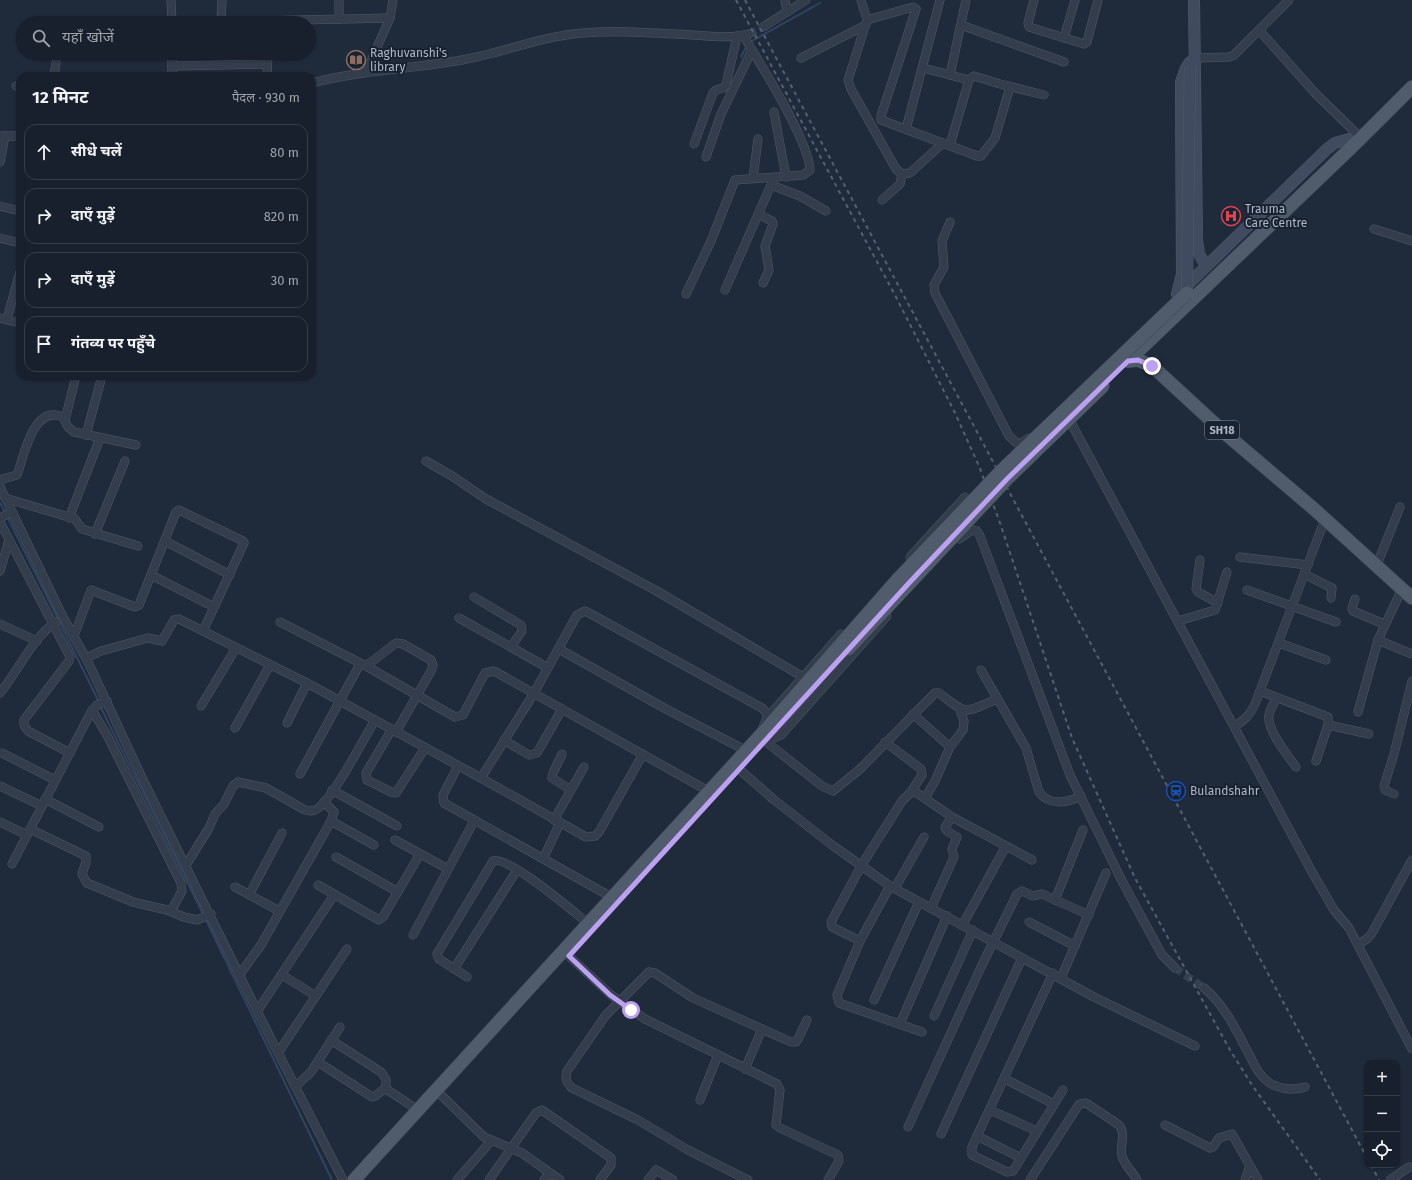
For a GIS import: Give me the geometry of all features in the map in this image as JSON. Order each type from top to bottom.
[{"type":"main road","points":[[354,1180],[748,751],[1002,485],[1356,137],[1412,79]]},
{"type":"main road","points":[[362,1180],[740,770],[768,731],[897,580],[1002,470],[1182,293],[1412,87]]},
{"type":"main road","name":"SH18","points":[[1128,361],[1138,360],[1152,366],[1412,598]]},
{"type":"street","points":[[171,0],[172,16]]},
{"type":"street","points":[[221,16],[222,0]]},
{"type":"street","points":[[339,0],[339,19]]},
{"type":"street","points":[[366,72],[390,18],[393,0]]},
{"type":"street","points":[[785,0],[787,12]]},
{"type":"street","points":[[316,82],[366,72],[458,61],[506,50],[536,41],[582,33],[617,31],[751,32],[806,0]]},
{"type":"street","points":[[860,0],[866,22],[849,74],[849,84],[896,169],[902,174],[910,173],[946,144],[969,80],[974,76],[1044,95]]},
{"type":"street","points":[[906,129],[940,0]]},
{"type":"street","points":[[950,75],[966,0]]},
{"type":"street","points":[[1034,0],[1028,23],[1029,26],[1084,44],[1086,43],[1098,0]]},
{"type":"street","points":[[1064,38],[1075,0]]},
{"type":"street","points":[[1190,0],[1197,240],[1200,254],[1206,266]]},
{"type":"street","points":[[1182,293],[1194,0]]},
{"type":"street","points":[[1192,62],[1234,55],[1289,0]]},
{"type":"street","points":[[800,58],[866,22],[913,7],[916,9],[880,118],[881,120],[977,156],[983,155],[995,138],[1010,87]]},
{"type":"street","points":[[316,20],[390,18]]},
{"type":"street","points":[[961,25],[1064,62]]},
{"type":"street","points":[[950,222],[942,241],[944,267],[934,285],[934,288],[1009,436],[1017,443],[1026,441],[1182,293],[1206,266],[1327,149],[1335,143],[1356,137],[1259,30]]},
{"type":"street","points":[[725,290],[773,181],[786,177],[807,174],[810,167],[794,125],[752,50],[751,32]]},
{"type":"street","points":[[694,144],[714,91],[726,85],[751,32]]},
{"type":"street","points":[[706,157],[721,114],[752,50]]},
{"type":"street","points":[[172,60],[172,72]]},
{"type":"street","points":[[268,60],[268,72]]},
{"type":"street","points":[[55,72],[56,63]]},
{"type":"street","points":[[172,66],[268,64]]},
{"type":"street","points":[[923,68],[969,80]]},
{"type":"street","points":[[774,112],[786,177]]},
{"type":"street","points":[[0,162],[2,136],[16,136]]},
{"type":"street","points":[[753,178],[758,139]]},
{"type":"street","points":[[882,200],[900,184],[902,174]]},
{"type":"street","points":[[686,294],[711,241],[735,180],[753,178],[773,181],[826,211]]},
{"type":"street","points":[[0,206],[16,210]]},
{"type":"street","points":[[758,214],[772,221],[773,224],[764,246],[769,270],[763,282]]},
{"type":"street","points":[[1374,228],[1412,241]]},
{"type":"street","points":[[0,238],[16,242]]},
{"type":"street","points":[[16,283],[3,318],[16,322]]},
{"type":"street","points":[[65,420],[75,380]]},
{"type":"street","points":[[86,435],[101,380]]},
{"type":"street","points":[[0,480],[17,475],[32,431],[39,422],[59,416],[65,420],[70,430],[86,435],[136,445]]},
{"type":"street","points":[[1070,419],[1312,872],[1334,910],[1346,923],[1412,1049]]},
{"type":"street","points":[[70,518],[100,438]]},
{"type":"street","points":[[96,534],[125,461]]},
{"type":"street","points":[[426,461],[452,476],[486,500],[655,590],[803,677]]},
{"type":"street","points":[[0,487],[5,498],[5,516],[9,540],[58,621],[74,636],[86,658],[100,705],[102,726],[181,883],[182,891],[171,911]]},
{"type":"street","points":[[768,731],[803,677],[965,497]]},
{"type":"street","points":[[5,498],[70,518],[76,521],[80,528],[138,546]]},
{"type":"street","points":[[1376,567],[1400,507]]},
{"type":"street","points":[[74,636],[91,590],[137,607],[139,605],[176,512],[179,510],[243,541],[244,545],[203,631]]},
{"type":"street","points":[[5,516],[58,621],[70,659],[24,720],[24,725],[28,731],[70,752]]},
{"type":"street","points":[[1235,726],[1244,721],[1251,713],[1325,519]]},
{"type":"street","points":[[481,778],[534,693],[577,615],[585,612],[589,613],[765,710],[768,731],[773,738],[781,735],[942,554],[966,532],[972,530],[977,532],[980,536],[1045,710],[1081,796],[1122,881],[1158,948],[1166,960],[1175,968]]},
{"type":"street","points":[[0,571],[9,540]]},
{"type":"street","points":[[165,541],[230,575]]},
{"type":"street","points":[[1240,557],[1308,566]]},
{"type":"street","points":[[1200,560],[1196,589],[1198,592],[1218,603]]},
{"type":"street","points":[[1178,621],[1215,610],[1227,572]]},
{"type":"street","points":[[1304,574],[1332,588],[1331,598]]},
{"type":"street","points":[[151,575],[214,607]]},
{"type":"street","points":[[1358,712],[1378,640],[1384,624],[1402,589]]},
{"type":"street","points":[[1247,590],[1336,622]]},
{"type":"street","points":[[474,597],[521,626],[522,630],[512,647]]},
{"type":"street","points":[[1355,599],[1352,608],[1353,611],[1384,624]]},
{"type":"street","points":[[459,618],[548,668]]},
{"type":"street","points":[[86,658],[114,646],[148,638],[162,641],[175,619],[203,631],[307,683],[586,837],[595,836],[643,754]]},
{"type":"street","points":[[0,693],[3,685],[37,641],[58,621]]},
{"type":"street","points":[[280,622],[363,665],[455,717],[463,715],[485,673],[491,670],[710,792]]},
{"type":"street","points":[[0,624],[37,641]]},
{"type":"street","points":[[1378,640],[1412,654]]},
{"type":"street","points":[[1279,642],[1326,660]]},
{"type":"street","points":[[300,774],[340,701],[363,665],[396,643],[403,644],[427,657],[433,665],[432,671],[418,696],[366,773],[367,780],[396,793],[425,748]]},
{"type":"street","points":[[201,706],[236,648]]},
{"type":"street","points":[[559,649],[664,708],[748,751]]},
{"type":"street","points":[[235,728],[270,665]]},
{"type":"street","points":[[980,670],[996,700],[1026,748],[1039,792],[1042,797],[1062,803],[1071,801],[1081,796]]},
{"type":"street","points":[[1394,794],[1385,790],[1384,786],[1394,754],[1412,681]]},
{"type":"street","points":[[287,723],[307,683]]},
{"type":"street","points":[[1260,691],[1326,716],[1329,720],[1328,725],[1316,761]]},
{"type":"street","points":[[768,731],[822,786],[834,791],[859,770],[885,742],[937,692],[960,710],[967,711],[996,700]]},
{"type":"street","points":[[1277,698],[1269,712],[1269,722],[1278,740],[1296,767]]},
{"type":"street","points":[[12,864],[70,752],[100,705]]},
{"type":"street","points":[[100,705],[144,782],[186,864],[207,916],[240,974],[278,1053],[343,1180]]},
{"type":"street","points":[[504,740],[530,755],[534,755],[537,753],[562,710]]},
{"type":"street","points":[[925,798],[936,781],[950,747],[964,730],[965,726],[960,710]]},
{"type":"street","points":[[913,714],[950,747]]},
{"type":"street","points":[[186,864],[209,828],[215,814],[224,804],[233,786],[238,782],[266,788],[305,810],[311,811],[317,809],[332,790],[375,720]]},
{"type":"street","points":[[1328,725],[1370,734]]},
{"type":"street","points":[[860,941],[832,928],[831,925],[842,899],[861,866],[902,801],[911,792],[922,775],[921,769],[885,742]]},
{"type":"street","points":[[2,753],[55,780]]},
{"type":"street","points":[[562,754],[552,778],[571,790]]},
{"type":"street","points":[[458,766],[442,799],[447,806],[613,898]]},
{"type":"street","points":[[543,859],[557,821],[571,790],[584,767]]},
{"type":"street","points":[[740,770],[773,799],[861,866],[892,887],[963,924],[1094,997],[1195,1046]]},
{"type":"street","points":[[0,786],[99,827]]},
{"type":"street","points":[[332,790],[397,826]]},
{"type":"street","points":[[911,792],[925,798],[952,817],[1032,860]]},
{"type":"street","points":[[240,974],[257,951],[331,821],[334,812],[324,802]]},
{"type":"street","points":[[931,908],[954,857],[952,849],[957,837],[945,828],[952,817]]},
{"type":"street","points":[[412,935],[474,820]]},
{"type":"street","points":[[331,821],[374,845]]},
{"type":"street","points":[[0,822],[29,832],[86,856],[86,862],[82,874],[87,883],[133,902],[171,911],[184,917],[207,916]]},
{"type":"street","points":[[1055,900],[1083,830]]},
{"type":"street","points":[[249,895],[282,833]]},
{"type":"street","points":[[922,1032],[839,1003],[837,1000],[837,995],[860,941],[924,837]]},
{"type":"street","points":[[395,840],[448,869]]},
{"type":"street","points":[[963,924],[1006,846]]},
{"type":"street","points":[[318,886],[379,920],[383,917],[420,854]]},
{"type":"street","points":[[336,857],[398,892]]},
{"type":"street","points":[[467,977],[439,959],[437,954],[491,863],[496,860],[500,860],[535,881],[589,924]]},
{"type":"street","points":[[1358,945],[1372,933],[1412,860]]},
{"type":"street","points":[[454,969],[517,870]]},
{"type":"street","points":[[1061,978],[1106,873]]},
{"type":"street","points":[[235,887],[279,911]]},
{"type":"street","points":[[908,1127],[994,941],[1019,892],[1024,892],[1032,896],[1042,894],[1089,915]]},
{"type":"street","points":[[258,1010],[334,895]]},
{"type":"street","points":[[874,1000],[919,902]]},
{"type":"street","points":[[900,1024],[947,916]]},
{"type":"street","points":[[1029,922],[1075,946]]},
{"type":"street","points":[[934,1016],[973,930]]},
{"type":"street","points":[[278,1053],[347,949]]},
{"type":"street","points":[[569,956],[618,1001],[645,1019],[779,1087],[780,1095],[776,1125],[838,1155],[839,1161],[831,1179]]},
{"type":"street","points":[[941,1134],[1022,958]]},
{"type":"street","points":[[748,1180],[688,1150],[638,1120],[572,1088],[567,1083],[567,1071],[606,1015],[646,973],[652,971],[693,998],[794,1043],[798,1039],[807,1020]]},
{"type":"street","points":[[1052,973],[1005,1079],[977,1136],[971,1151],[974,1156],[1010,1173],[1013,1171],[1063,1090]]},
{"type":"street","points":[[282,975],[316,996]]},
{"type":"street","points":[[1204,988],[1215,998],[1225,1011],[1256,1067],[1266,1081],[1282,1088],[1294,1090],[1305,1086]]},
{"type":"street","points":[[295,1087],[311,1072],[340,1027]]},
{"type":"street","points":[[745,1069],[762,1029]]},
{"type":"street","points":[[331,1040],[381,1072],[386,1079],[386,1089]]},
{"type":"street","points":[[700,1100],[718,1055]]},
{"type":"street","points":[[318,1062],[372,1097],[377,1096],[382,1089],[386,1089]]},
{"type":"street","points":[[1005,1079],[1054,1104]]},
{"type":"street","points":[[386,1089],[418,1110]]},
{"type":"street","points":[[441,1095],[484,1137],[511,1148],[532,1159],[560,1180]]},
{"type":"street","points":[[1030,1180],[1078,1106],[1082,1103],[1086,1103],[1119,1125],[1123,1130],[1124,1137],[1122,1158],[1137,1180]]},
{"type":"street","points":[[990,1110],[1038,1131]]},
{"type":"street","points":[[489,1180],[538,1111],[545,1111],[611,1158],[611,1165],[600,1180]]},
{"type":"street","points":[[1165,1125],[1210,1148],[1213,1147],[1219,1138],[1232,1134],[1258,1180]]},
{"type":"street","points":[[977,1136],[1021,1158]]},
{"type":"street","points":[[457,1180],[491,1141]]},
{"type":"street","points":[[1245,1180],[1250,1166]]},
{"type":"street","points":[[1390,1180],[1411,1168]]},
{"type":"street","points":[[648,1180],[656,1170],[673,1180]]},
{"type":"street","points":[[544,1180],[550,1172]]},
{"type":"waterway","points":[[750,42],[820,3]]},
{"type":"waterway","points":[[741,57],[745,49]]},
{"type":"waterway","points":[[0,503],[5,512]]},
{"type":"waterway","points":[[7,516],[99,702]]},
{"type":"waterway","points":[[100,706],[203,914]]},
{"type":"waterway","points":[[205,918],[332,1180]]},
{"type":"tunnel","points":[[749,34],[756,31]]},
{"type":"tunnel","points":[[1175,968],[1204,988]]},
{"type":"railway","points":[[736,0],[896,297],[955,413],[979,466],[1000,523],[1072,738],[1135,878],[1230,1050],[1252,1085],[1320,1180]]},
{"type":"railway","points":[[745,0],[1364,1152]]},
{"type":"railway","points":[[1373,1168],[1379,1180]]},
{"type":"place","name":"Raghuvanshi's library","points":[[356,60]]},
{"type":"place","name":"Trauma Care Centre","points":[[1231,216]]},
{"type":"place","name":"Bulandshahr","points":[[1176,791]]},
{"type":"route","points":[[631,1010],[610,995],[569,956],[701,813],[848,649],[1007,479],[1128,361],[1143,361],[1152,366]]}]
